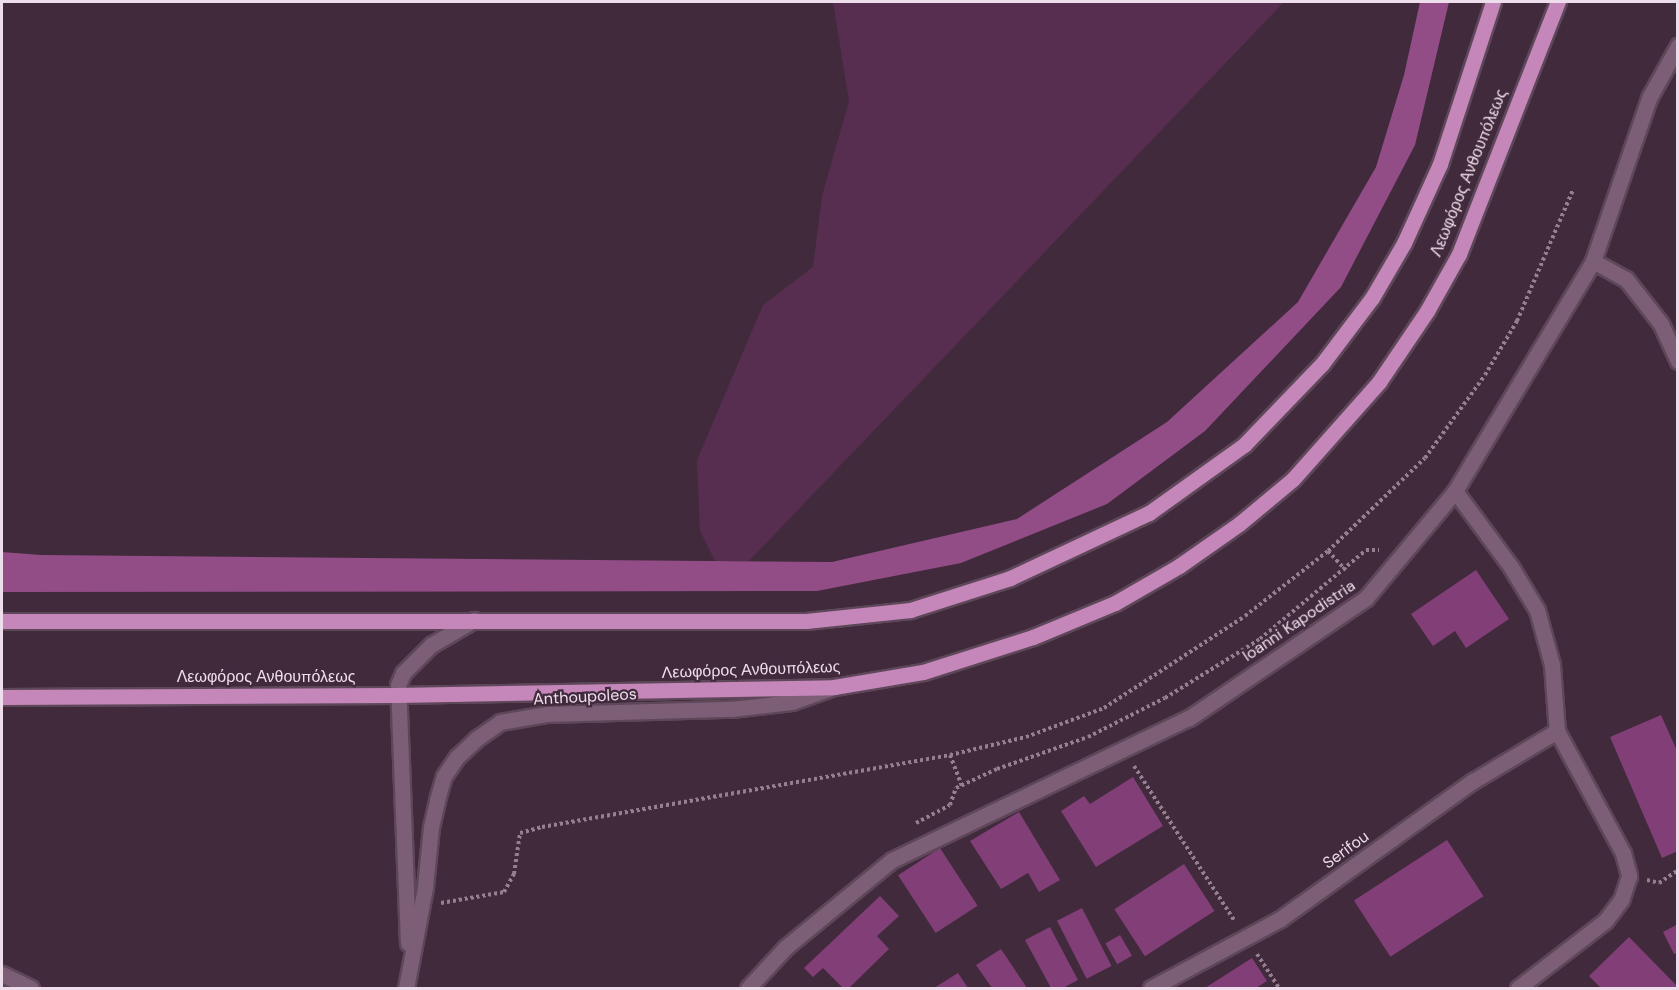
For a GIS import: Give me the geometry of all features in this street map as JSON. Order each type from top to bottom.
[{"type":"main road","name":"Λεωφόρος Ανθουπόλεως","points":[[2,621],[474,620],[623,623],[806,621],[910,610],[1010,578],[1149,513],[1244,445],[1322,364],[1372,298],[1404,243],[1440,164],[1492,2]]},
{"type":"main road","name":"Λεωφόρος Ανθουπόλεως","points":[[2,697],[396,695],[834,687],[923,672],[1033,637],[1115,603],[1179,566],[1239,524],[1293,479],[1343,426],[1379,382],[1427,311],[1459,254],[1558,2]]},
{"type":"main road","points":[[1523,88],[1568,2]]},
{"type":"street","name":"Ioanni Kapodistria","points":[[748,988],[786,947],[892,860],[1189,718],[1366,598],[1455,491],[1593,261],[1649,98],[1677,46]]},
{"type":"street","points":[[1593,261],[1626,279],[1662,324],[1677,361]]},
{"type":"street","points":[[1455,491],[1511,567],[1537,610],[1552,665],[1557,731],[1623,853],[1629,876],[1621,900],[1605,921],[1518,988]]},
{"type":"street","name":"Anthoupoleos","points":[[409,967],[396,695],[403,673],[414,661],[431,645],[474,620]]},
{"type":"street","name":"Anthoupoleos","points":[[406,988],[422,907],[431,827],[444,776],[476,739],[500,723],[547,714],[731,709],[792,702],[834,687]]},
{"type":"street","name":"Serifou","points":[[1151,988],[1280,920],[1473,781],[1557,731]]},
{"type":"street","points":[[2,974],[31,988]]},
{"type":"path","points":[[422,907],[504,892],[514,874],[520,833],[950,756],[1026,737],[1104,708],[1245,616],[1328,551],[1425,458],[1480,384],[1517,321],[1573,190]]},
{"type":"path","points":[[911,826],[950,806],[956,788],[997,770],[1088,737],[1165,698],[1260,639],[1346,570],[1366,549],[1382,550]]},
{"type":"path","points":[[1328,551],[1346,570]]},
{"type":"path","points":[[950,756],[963,786]]},
{"type":"path","points":[[1135,769],[1280,988]]},
{"type":"path","points":[[1629,876],[1659,883],[1677,870]]},
{"type":"shaded area","points":[[833,2],[1284,2],[749,561],[715,561],[700,531],[697,460],[763,305],[813,267],[822,196],[849,101]]},
{"type":"shaded area","points":[[1420,2],[1449,2],[1415,145],[1341,287],[1205,431],[1107,504],[961,563],[817,591],[2,592],[2,552],[41,555],[832,562],[1017,519],[1167,422],[1298,302],[1376,167],[1404,75]]},
{"type":"building","points":[[1476,570],[1509,619],[1466,648],[1455,631],[1433,646],[1411,614]]},
{"type":"building","points":[[1661,715],[1678,753],[1678,851],[1662,858],[1610,737]]},
{"type":"building","points":[[1133,777],[1163,826],[1096,867],[1061,811],[1084,796],[1090,804]]},
{"type":"building","points":[[1019,812],[1060,880],[1039,892],[1028,873],[1001,889],[970,841]]},
{"type":"building","points":[[1447,840],[1483,896],[1390,957],[1354,900]]},
{"type":"building","points":[[940,848],[978,906],[936,933],[898,875]]},
{"type":"building","points":[[1184,864],[1214,911],[1145,956],[1114,909]]},
{"type":"building","points":[[880,896],[899,916],[877,936],[889,949],[849,988],[843,988],[823,968],[813,977],[804,968]]},
{"type":"building","points":[[1082,908],[1112,966],[1087,979],[1057,921]]},
{"type":"building","points":[[1678,924],[1678,953],[1674,954],[1663,932]]},
{"type":"building","points":[[1050,927],[1078,980],[1063,988],[1051,988],[1025,940]]},
{"type":"building","points":[[1120,935],[1132,956],[1117,964],[1105,944]]},
{"type":"building","points":[[1629,937],[1678,988],[1601,988],[1589,976]]},
{"type":"building","points":[[1001,949],[1027,988],[992,988],[976,965]]},
{"type":"building","points":[[1252,958],[1267,981],[1256,988],[1205,988]]},
{"type":"building","points":[[958,973],[968,988],[934,988]]}]
